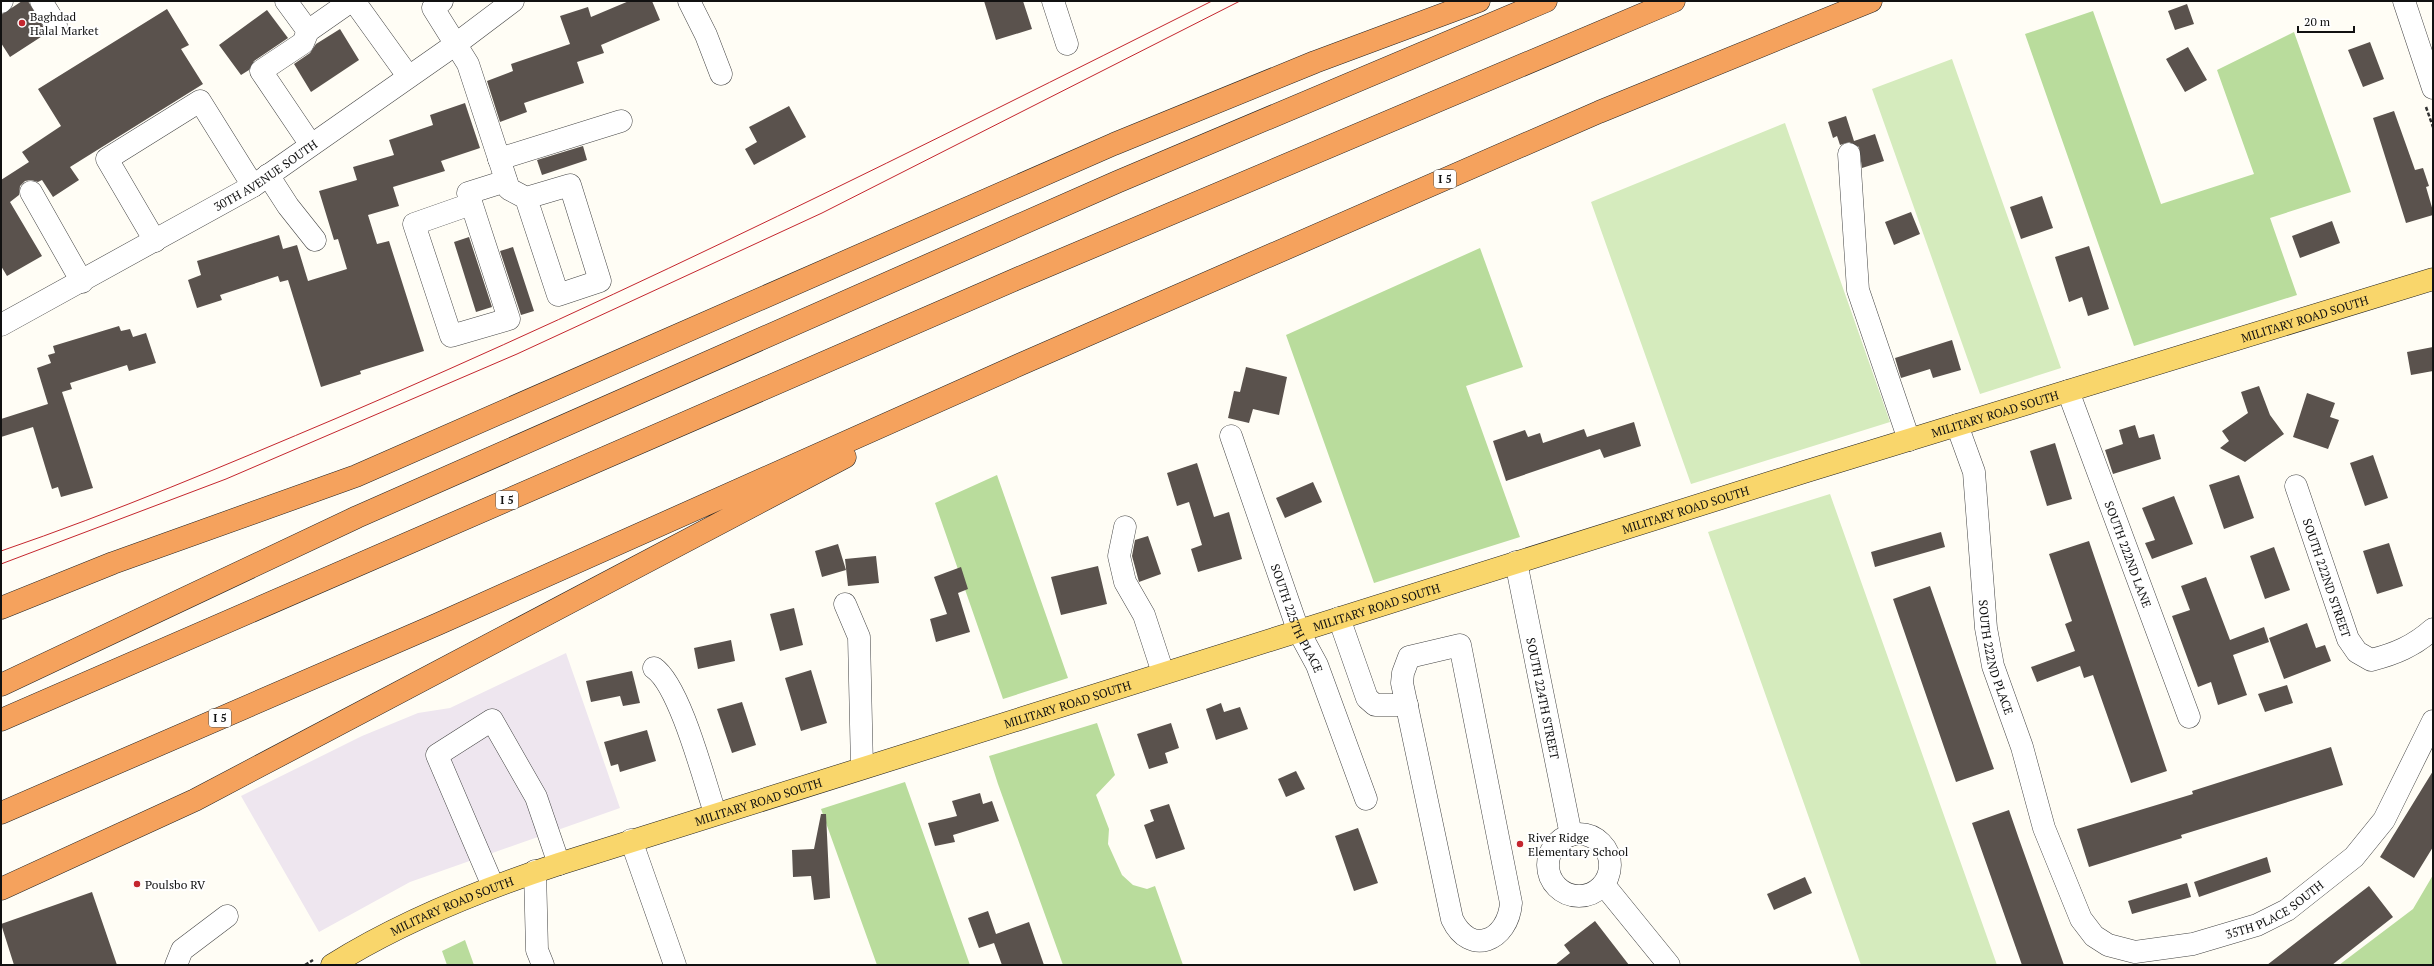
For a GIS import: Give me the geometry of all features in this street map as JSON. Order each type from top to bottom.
[{"type":"highway","points":[[1,608],[113,563],[356,476],[1114,144],[1315,62],[1479,1]]},
{"type":"highway","points":[[1,684],[364,514],[1118,182],[1546,1]]},
{"type":"highway","name":"I 5","points":[[1,720],[1014,280],[1674,1]]},
{"type":"highway","name":"I 5","points":[[1,813],[438,624],[1021,364],[1599,112],[1871,1]]},
{"type":"highway","points":[[1,889],[195,800],[1021,364]]},
{"type":"main road","name":"MILITARY ROAD SOUTH","points":[[332,965],[406,925],[493,886],[535,871],[715,813],[1516,562],[2433,279]]},
{"type":"street","points":[[41,1],[56,25]]},
{"type":"street","points":[[286,1],[308,31]]},
{"type":"street","points":[[311,145],[261,71],[303,43],[308,31],[351,1]]},
{"type":"street","points":[[354,1],[408,76]]},
{"type":"street","points":[[442,1],[433,8],[468,64],[509,189],[526,198],[558,295],[600,281],[570,185],[526,198]]},
{"type":"street","name":"30TH AVENUE SOUTH","points":[[1,325],[82,282],[260,181],[408,76],[456,44],[513,1]]},
{"type":"street","points":[[689,1],[706,35],[721,74]]},
{"type":"street","points":[[1053,1],[1067,44]]},
{"type":"street","points":[[2404,1],[2433,88]]},
{"type":"street","points":[[155,241],[106,159],[200,101],[260,181],[288,206],[315,240]]},
{"type":"street","points":[[499,159],[621,121]]},
{"type":"street","points":[[1849,154],[1858,290],[1909,440]]},
{"type":"street","points":[[471,204],[414,224],[451,336],[509,319],[468,193],[506,181]]},
{"type":"street","points":[[31,192],[82,282]]},
{"type":"street","name":"SOUTH 222ND LANE","points":[[2068,391],[2189,717]]},
{"type":"street","name":"SOUTH 222ND PLACE","points":[[1957,426],[1974,472],[1986,628],[1993,666],[2022,747],[2044,828],[2067,882]]},
{"type":"street","name":"SOUTH 225TH PLACE","points":[[1231,436],[1298,630],[1317,666],[1366,799]]},
{"type":"street","name":"SOUTH 222ND STREET","points":[[2296,486],[2348,639],[2357,652],[2371,660],[2394,655],[2415,643],[2433,629]]},
{"type":"street","points":[[1125,527],[1119,556],[1125,582],[1144,615],[1163,673]]},
{"type":"street","name":"SOUTH 224TH STREET","points":[[1516,562],[1571,835]]},
{"type":"street","points":[[845,604],[859,637],[862,767]]},
{"type":"street","points":[[1339,618],[1367,698],[1375,705],[1407,706]]},
{"type":"street","points":[[1460,645],[1511,903],[1510,916],[1505,926],[1498,933],[1489,938],[1468,939],[1458,932],[1452,919],[1407,706],[1402,673],[1409,657],[1460,645]]},
{"type":"street","points":[[654,668],[661,673],[682,713],[715,813]]},
{"type":"street","points":[[493,886],[437,755],[492,720],[536,797],[559,864]]},
{"type":"street","name":"35TH PLACE SOUTH","points":[[2067,882],[2081,919],[2094,936],[2108,945],[2135,952],[2159,957],[2193,944],[2257,925],[2287,910],[2354,857],[2384,820],[2433,721]]},
{"type":"street","points":[[1571,835],[1590,836],[1605,848],[1610,866],[1604,884],[1588,896],[1566,894],[1558,888],[1551,879],[1548,869],[1551,853],[1561,840],[1571,835]]},
{"type":"street","points":[[631,840],[668,962]]},
{"type":"street","points":[[535,871],[537,950],[544,965]]},
{"type":"street","points":[[1604,884],[1669,965]]},
{"type":"street","points":[[176,965],[182,950],[227,916]]},
{"type":"shaded area","points":[[566,653],[620,808],[410,882],[319,932],[241,796],[362,736],[418,713],[450,708]]},
{"type":"green space","points":[[2093,11],[2161,204],[2254,174],[2217,70],[2294,32],[2351,192],[2270,218],[2297,295],[2134,346],[2025,34]]},
{"type":"green space","points":[[1952,59],[2061,368],[1980,394],[1872,89]]},
{"type":"green space","points":[[1785,123],[1890,422],[1691,484],[1591,202]]},
{"type":"green space","points":[[1480,248],[1523,367],[1466,386],[1520,537],[1374,583],[1286,335]]},
{"type":"green space","points":[[997,475],[1068,678],[1003,699],[935,503]]},
{"type":"green space","points":[[1830,494],[1997,965],[1861,965],[1708,532]]},
{"type":"green space","points":[[1097,723],[1115,775],[1096,795],[1109,829],[1108,844],[1122,875],[1133,885],[1147,889],[1155,886],[1183,965],[1063,965],[998,784],[989,756]]},
{"type":"green space","points":[[905,782],[970,965],[877,965],[821,809]]},
{"type":"green space","points":[[2433,875],[2433,965],[2339,965],[2413,909]]},
{"type":"green space","points":[[465,940],[474,965],[447,965],[442,951]]},
{"type":"building","name":"Baghdad Halal Market","points":[[22,1],[28,1],[47,33],[10,57],[1,43],[1,15]]},
{"type":"building","points":[[629,1],[652,1],[660,20],[601,45],[604,53],[577,62],[584,83],[524,103],[527,112],[500,122],[487,81],[513,71],[511,64],[570,44],[560,16],[588,7],[591,17]]},
{"type":"building","points":[[984,1],[1023,1],[1032,29],[996,40]]},
{"type":"building","points":[[2187,4],[2194,24],[2175,30],[2168,11]]},
{"type":"building","points":[[167,9],[189,45],[181,49],[203,84],[70,167],[79,180],[53,197],[42,180],[38,182],[31,180],[25,181],[20,186],[19,195],[10,202],[42,256],[7,276],[1,266],[1,180],[29,162],[22,152],[61,126],[38,89]]},
{"type":"building","points":[[267,10],[288,38],[254,61],[249,70],[241,75],[219,45]]},
{"type":"building","points":[[340,29],[359,60],[311,92],[294,64],[310,53],[316,44]]},
{"type":"building","points":[[2370,42],[2384,79],[2363,87],[2348,50]]},
{"type":"building","points":[[2188,47],[2207,80],[2185,92],[2166,59]]},
{"type":"building","points":[[465,103],[480,148],[441,161],[445,171],[393,187],[399,206],[368,215],[377,244],[389,241],[424,351],[360,371],[361,374],[321,387],[288,280],[280,282],[278,276],[220,295],[222,300],[197,308],[188,280],[201,275],[197,261],[279,235],[283,249],[297,245],[308,281],[347,269],[338,239],[334,240],[319,191],[357,180],[353,167],[394,155],[389,140],[433,125],[430,115]]},
{"type":"building","points":[[789,106],[806,137],[754,165],[745,149],[757,142],[749,127]]},
{"type":"building","points":[[2394,111],[2415,170],[2423,168],[2429,186],[2426,187],[2433,211],[2433,215],[2406,223],[2373,118]]},
{"type":"building","points":[[1846,116],[1854,141],[1875,134],[1884,161],[1862,168],[1859,147],[1849,142],[1840,145],[1837,136],[1833,138],[1828,122]]},
{"type":"building","points":[[583,146],[587,160],[542,175],[537,160]]},
{"type":"building","points":[[2042,196],[2053,228],[2021,239],[2010,207]]},
{"type":"building","points":[[1911,212],[1920,234],[1894,245],[1885,222]]},
{"type":"building","points":[[2332,221],[2340,243],[2300,258],[2292,236]]},
{"type":"building","points":[[469,237],[492,307],[476,312],[454,242]]},
{"type":"building","points":[[2089,246],[2109,309],[2088,316],[2082,297],[2069,302],[2055,257]]},
{"type":"building","points":[[513,247],[534,311],[521,315],[500,251]]},
{"type":"building","points":[[119,326],[121,331],[130,329],[133,337],[146,333],[156,363],[129,371],[127,365],[70,383],[72,389],[62,392],[93,488],[61,497],[58,487],[52,489],[33,427],[1,437],[1,419],[48,404],[37,368],[51,363],[48,355],[55,353],[53,346]]},
{"type":"building","points":[[1952,340],[1961,370],[1933,378],[1930,369],[1901,378],[1895,358]]},
{"type":"building","points":[[2433,347],[2433,371],[2411,375],[2407,352]]},
{"type":"building","points":[[1246,367],[1287,377],[1279,415],[1253,409],[1249,423],[1228,418],[1234,391],[1240,392]]},
{"type":"building","points":[[2259,386],[2270,415],[2284,434],[2245,462],[2220,448],[2229,441],[2222,431],[2248,413],[2241,392]]},
{"type":"building","points":[[2307,393],[2335,403],[2330,417],[2339,420],[2328,449],[2293,437]]},
{"type":"building","points":[[1634,422],[1641,446],[1604,458],[1600,449],[1506,481],[1493,441],[1525,430],[1528,437],[1540,433],[1543,443],[1584,429],[1587,437]]},
{"type":"building","points":[[2135,425],[2139,438],[2154,434],[2161,459],[2113,474],[2105,450],[2123,444],[2119,430]]},
{"type":"building","points":[[2055,443],[2072,499],[2047,506],[2030,451]]},
{"type":"building","points":[[2373,455],[2388,498],[2365,506],[2350,463]]},
{"type":"building","points":[[1197,463],[1214,517],[1229,512],[1242,559],[1198,572],[1191,549],[1202,545],[1189,502],[1177,506],[1167,473]]},
{"type":"building","points":[[2239,475],[2254,518],[2224,529],[2209,485]]},
{"type":"building","points":[[1313,482],[1322,502],[1285,518],[1276,498]]},
{"type":"building","points":[[2174,496],[2193,544],[2152,559],[2145,543],[2155,540],[2142,508]]},
{"type":"building","points":[[1941,532],[1945,547],[1875,567],[1871,552]]},
{"type":"building","points":[[1148,536],[1161,574],[1139,582],[1132,556],[1135,540]]},
{"type":"building","points":[[2089,541],[2167,771],[2131,783],[2093,675],[2084,678],[2080,666],[2037,682],[2031,667],[2075,651],[2065,624],[2072,621],[2049,554]]},
{"type":"building","points":[[2389,543],[2403,586],[2377,594],[2363,551]]},
{"type":"building","points":[[838,544],[846,570],[822,577],[815,551]]},
{"type":"building","points":[[2274,547],[2290,590],[2265,599],[2250,556]]},
{"type":"building","points":[[876,556],[879,583],[848,586],[845,559]]},
{"type":"building","points":[[1098,566],[1107,604],[1061,615],[1051,577]]},
{"type":"building","points":[[961,567],[968,589],[958,593],[970,632],[936,642],[930,619],[947,614],[934,577]]},
{"type":"building","points":[[2206,577],[2230,640],[2264,627],[2269,642],[2233,655],[2247,695],[2218,705],[2211,682],[2198,687],[2172,616],[2190,610],[2181,586]]},
{"type":"building","points":[[1930,586],[1994,769],[1956,782],[1893,599]]},
{"type":"building","points":[[794,608],[803,645],[780,651],[770,614]]},
{"type":"building","points":[[2307,623],[2316,648],[2325,645],[2331,661],[2284,679],[2269,638]]},
{"type":"building","points":[[731,640],[735,661],[698,669],[694,648]]},
{"type":"building","points":[[811,670],[827,723],[801,731],[785,678]]},
{"type":"building","points":[[632,671],[640,703],[623,706],[620,696],[591,702],[586,681]]},
{"type":"building","points":[[2287,685],[2293,703],[2265,712],[2258,694]]},
{"type":"building","points":[[742,702],[756,745],[732,753],[717,709]]},
{"type":"building","points":[[1221,703],[1224,712],[1240,707],[1248,729],[1216,740],[1206,709]]},
{"type":"building","points":[[1171,723],[1179,748],[1165,753],[1168,763],[1149,769],[1137,734]]},
{"type":"building","points":[[647,730],[656,761],[620,772],[618,764],[611,766],[604,742]]},
{"type":"building","points":[[2331,747],[2343,785],[2181,835],[2182,838],[2089,867],[2077,829],[2193,794],[2192,791]]},
{"type":"building","points":[[1296,771],[1305,789],[1286,797],[1278,779]]},
{"type":"building","points":[[2433,771],[2433,847],[2414,878],[2380,857]]},
{"type":"building","points":[[980,793],[983,804],[992,801],[999,821],[953,835],[955,842],[935,846],[928,823],[957,816],[952,801]]},
{"type":"building","points":[[1169,804],[1185,849],[1156,859],[1144,825],[1154,821],[1150,810]]},
{"type":"building","points":[[2009,810],[2064,965],[2022,965],[1972,823]]},
{"type":"building","points":[[821,814],[826,814],[830,898],[814,900],[811,876],[793,877],[792,850],[814,849]]},
{"type":"building","points":[[1358,828],[1378,883],[1354,891],[1335,836]]},
{"type":"building","points":[[2267,857],[2271,872],[2199,897],[2194,882]]},
{"type":"building","points":[[1805,877],[1812,893],[1774,910],[1767,894]]},
{"type":"building","points":[[2187,883],[2191,897],[2132,914],[2128,901]]},
{"type":"building","points":[[2369,886],[2393,917],[2332,965],[2267,965]]},
{"type":"building","points":[[92,892],[117,965],[14,965],[1,924]]},
{"type":"building","points":[[988,911],[996,934],[1029,922],[1044,965],[1002,965],[994,943],[979,948],[968,918]]},
{"type":"building","points":[[1595,921],[1629,965],[1555,965],[1570,953],[1564,945]]},
{"type":"tram line","points":[[1,551],[128,504],[212,470],[448,370],[558,320],[778,216],[1212,1]]},
{"type":"tram line","points":[[1,564],[226,479],[517,354],[822,213],[1240,1]]},
{"type":"place","name":"Baghdad Halal Market","points":[[22,23]]},
{"type":"place","name":"River Ridge Elementary School","points":[[1520,844]]},
{"type":"place","name":"Poulsbo RV","points":[[137,884]]}]
